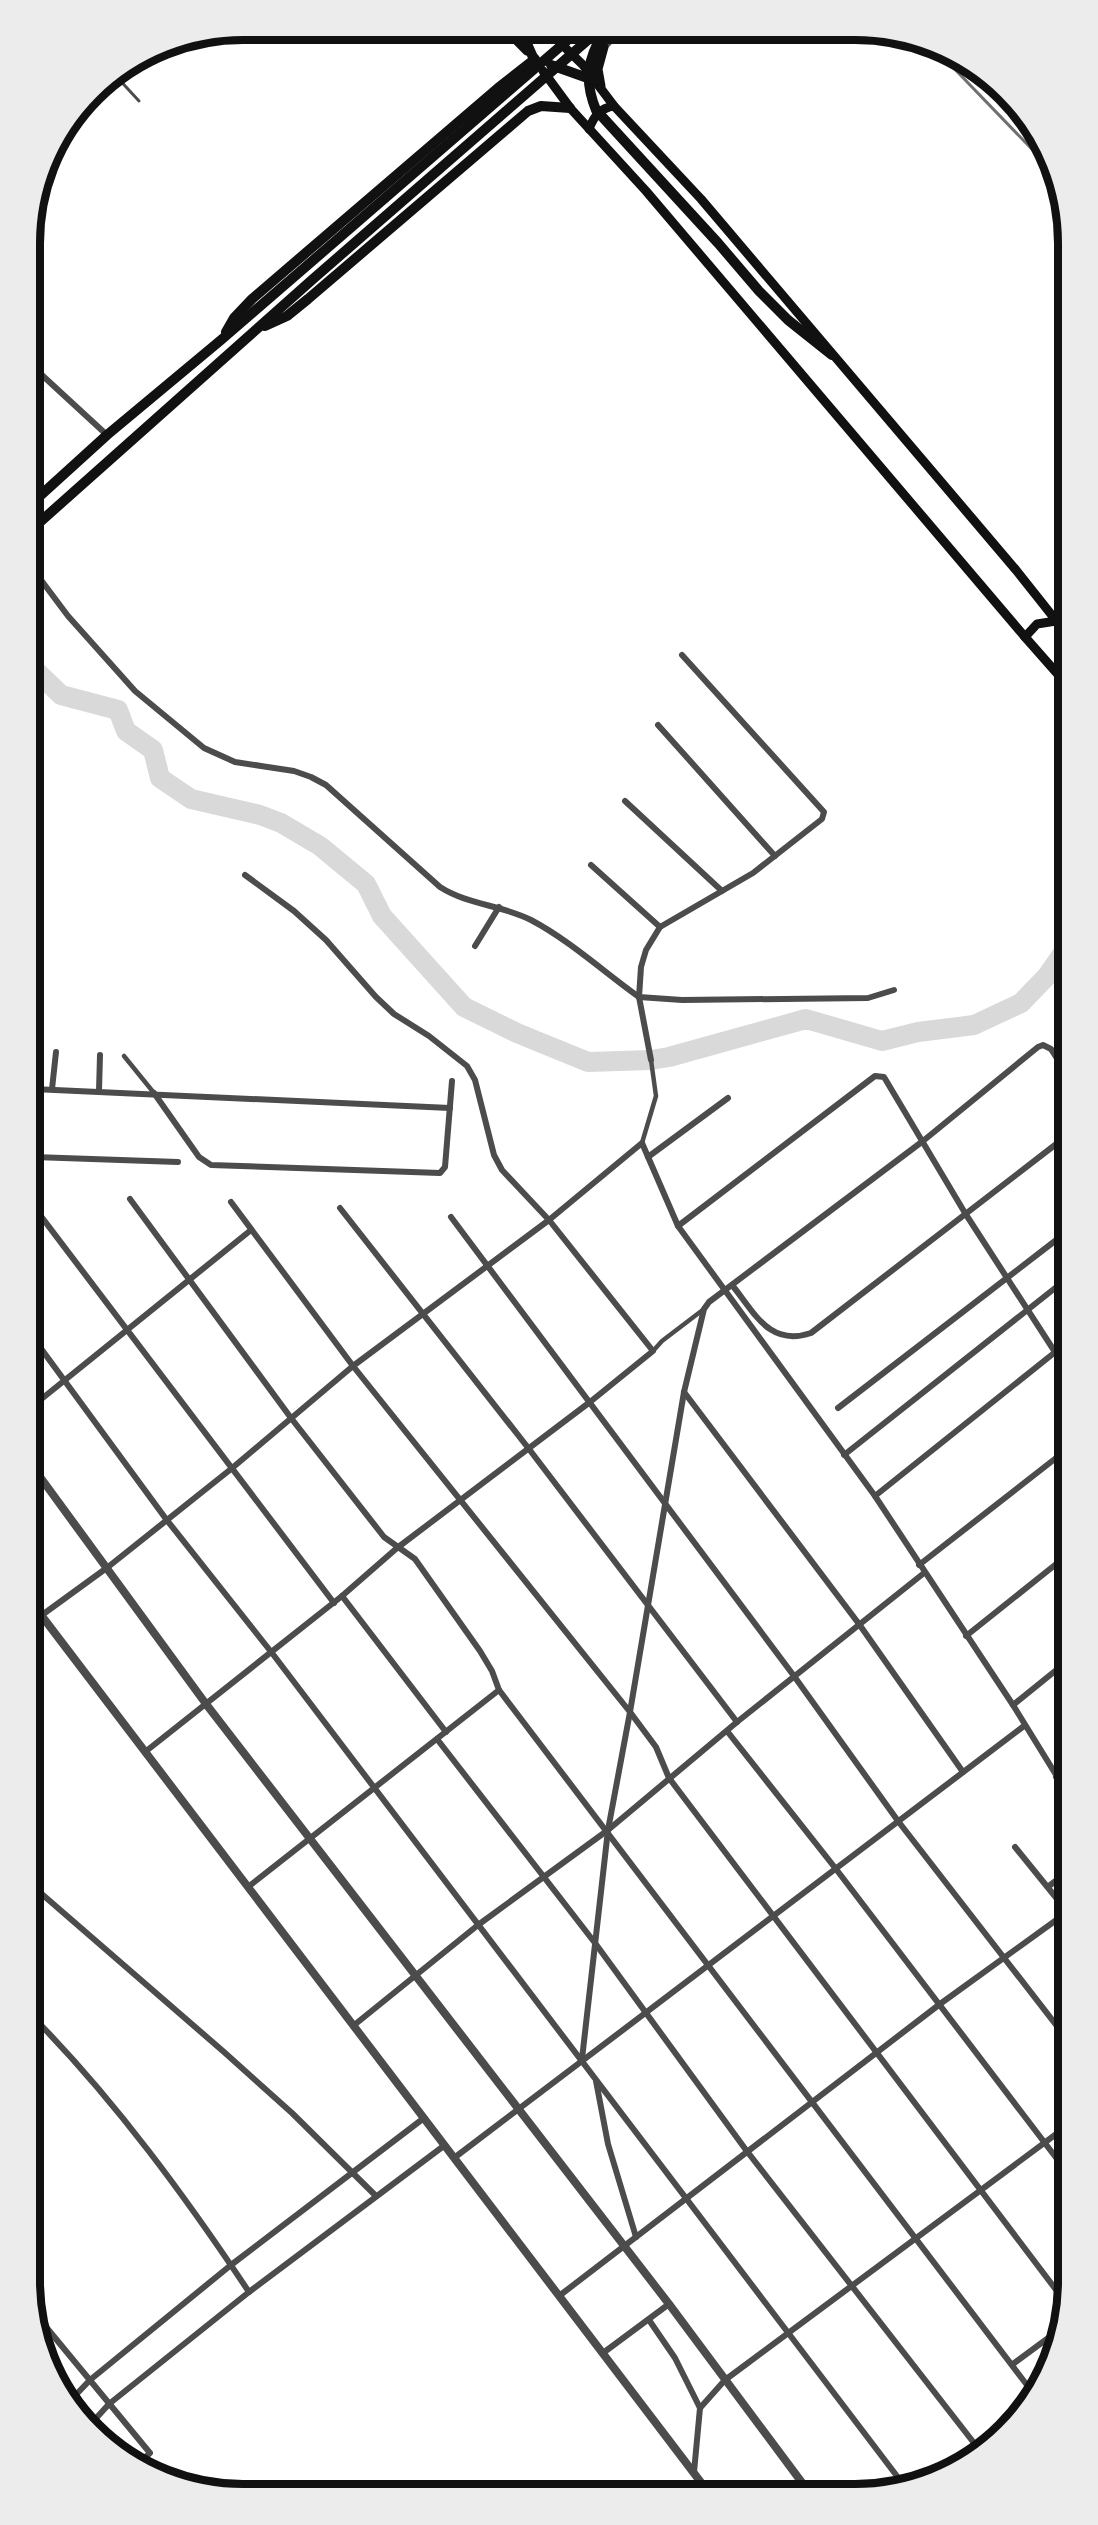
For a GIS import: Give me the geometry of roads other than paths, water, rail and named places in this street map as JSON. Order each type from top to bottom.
[{"type":"highway","points":[[522,40],[535,59],[538,73],[528,111]]},
{"type":"highway","points":[[41,495],[107,435],[221,340],[566,40]]},
{"type":"highway","points":[[41,522],[313,279],[588,40]]},
{"type":"highway","points":[[600,40],[591,56],[587,71],[588,87],[596,110],[788,320],[831,355]]},
{"type":"highway","points":[[535,59],[596,81]]},
{"type":"highway","points":[[221,340],[234,318],[252,299],[498,88],[535,59]]},
{"type":"highway","points":[[498,88],[515,90],[527,102],[528,111]]},
{"type":"highway","points":[[259,327],[287,316],[301,305],[528,111],[541,106],[570,108]]},
{"type":"main road","points":[[516,40],[535,59],[570,108],[667,216],[1058,673]]},
{"type":"main road","points":[[557,40],[583,65],[614,106],[701,199],[831,355],[1016,570],[1058,623]]},
{"type":"main road","points":[[603,91],[598,69],[604,47]]},
{"type":"main road","points":[[535,59],[583,65]]},
{"type":"main road","points":[[589,129],[596,114],[602,109],[614,106]]},
{"type":"main road","points":[[1025,637],[1037,624],[1058,625]]},
{"type":"main road","points":[[1038,652],[1058,668]]},
{"type":"street","points":[[579,40],[581,44],[588,47],[604,47]]},
{"type":"street","points":[[583,65],[611,40]]},
{"type":"street","points":[[41,374],[107,435]]},
{"type":"street","points":[[41,580],[68,616],[135,691],[204,748],[235,762],[294,771],[326,785],[440,888],[462,898],[499,907],[532,921],[552,933],[639,998],[682,1000],[868,998],[894,990]]},
{"type":"street","points":[[682,656],[824,812],[822,819],[753,873],[660,927],[646,950],[641,967],[639,998],[656,1096],[642,1143],[549,1220],[353,1366],[231,1469],[108,1567],[42,1616],[702,2484]]},
{"type":"street","points":[[658,725],[776,856]]},
{"type":"street","points":[[625,801],[722,891]]},
{"type":"street","points":[[591,865],[660,927]]},
{"type":"street","points":[[245,875],[294,911],[326,940],[394,1014],[429,1036],[467,1066],[475,1080],[494,1155],[502,1170],[549,1220],[653,1351]]},
{"type":"street","points":[[475,946],[499,907]]},
{"type":"street","points":[[145,1752],[334,1603],[397,1548],[590,1402],[732,1284],[923,1141],[1038,1047],[1047,1046],[1058,1060]]},
{"type":"street","points":[[52,1089],[56,1052]]},
{"type":"street","points":[[99,1055],[99,1091]]},
{"type":"street","points":[[124,1056],[154,1093],[199,1157],[206,1163],[218,1166],[440,1173],[444,1170],[452,1081]]},
{"type":"street","points":[[678,1226],[875,1076],[881,1076],[887,1079],[965,1214],[1057,1356]]},
{"type":"street","points":[[41,1089],[450,1107]]},
{"type":"street","points":[[648,1158],[686,1127],[728,1098]]},
{"type":"street","points":[[642,1143],[678,1226],[874,1496],[1013,1705],[1056,1778]]},
{"type":"street","points":[[732,1284],[768,1328],[787,1338],[797,1338],[811,1333],[1058,1143]]},
{"type":"street","points":[[41,1157],[178,1162]]},
{"type":"street","points":[[130,1199],[291,1418],[384,1537],[415,1559],[480,1651],[492,1671],[499,1690],[608,1830],[1028,2386]]},
{"type":"street","points":[[231,1202],[353,1366],[630,1712],[656,1747],[669,1778],[1057,2292]]},
{"type":"street","points":[[340,1208],[529,1449],[737,1722]]},
{"type":"street","points":[[41,1216],[334,1603]]},
{"type":"street","points":[[452,1217],[486,1266],[794,1676],[898,1821],[1057,2026]]},
{"type":"street","points":[[40,1400],[251,1230]]},
{"type":"street","points":[[838,1408],[1058,1239]]},
{"type":"street","points":[[844,1455],[1057,1286]]},
{"type":"street","points":[[582,2060],[608,1830],[684,1392],[704,1309]]},
{"type":"street","points":[[40,1348],[166,1519],[272,1653],[899,2479]]},
{"type":"street","points":[[874,1496],[1057,1350]]},
{"type":"street","points":[[684,1392],[859,1624],[963,1772]]},
{"type":"street","points":[[919,1565],[1057,1457]]},
{"type":"street","points":[[40,1478],[108,1567],[206,1704],[416,1973],[669,2304],[803,2484]]},
{"type":"street","points":[[966,1636],[1057,1563]]},
{"type":"street","points":[[353,2026],[478,1925],[608,1830],[737,1722],[924,1573]]},
{"type":"street","points":[[342,1596],[446,1732]]},
{"type":"street","points":[[1013,1705],[1057,1669]]},
{"type":"street","points":[[248,1887],[499,1690]]},
{"type":"street","points":[[454,2158],[1024,1725]]},
{"type":"street","points":[[727,1731],[836,1869],[1057,2159]]},
{"type":"street","points":[[437,1739],[595,1944],[746,2150],[975,2444]]},
{"type":"street","points":[[1014,1846],[1057,1898]]},
{"type":"street","points":[[1049,1886],[1057,1880]]},
{"type":"street","points":[[40,1893],[224,2052],[376,2196]]},
{"type":"street","points":[[559,2296],[746,2150],[1057,1917]]},
{"type":"street","points":[[40,2024],[86,2072],[118,2112],[249,2292]]},
{"type":"street","points":[[596,2080],[608,2144],[636,2237]]},
{"type":"street","points":[[76,2395],[90,2380],[231,2265],[424,2118]]},
{"type":"street","points":[[700,2408],[725,2380],[1057,2134]]},
{"type":"street","points":[[95,2419],[109,2404],[249,2292],[445,2145]]},
{"type":"street","points":[[603,2353],[669,2304]]},
{"type":"street","points":[[649,2320],[675,2358],[700,2408],[694,2472]]},
{"type":"street","points":[[46,2326],[150,2453],[144,2458]]},
{"type":"street","points":[[1012,2364],[1050,2336]]},
{"type":"lane","points":[[121,82],[139,102]]},
{"type":"waterway","points":[[41,675],[61,695],[118,710],[126,731],[153,750],[160,778],[191,799],[260,815],[281,823],[320,846],[366,884],[382,916],[464,1007],[517,1033],[588,1062],[651,1060],[669,1057],[806,1019],[882,1041],[918,1032],[974,1025],[1021,1003],[1047,976],[1058,961]]},
{"type":"railway","points":[[951,66],[1035,153]]}]
